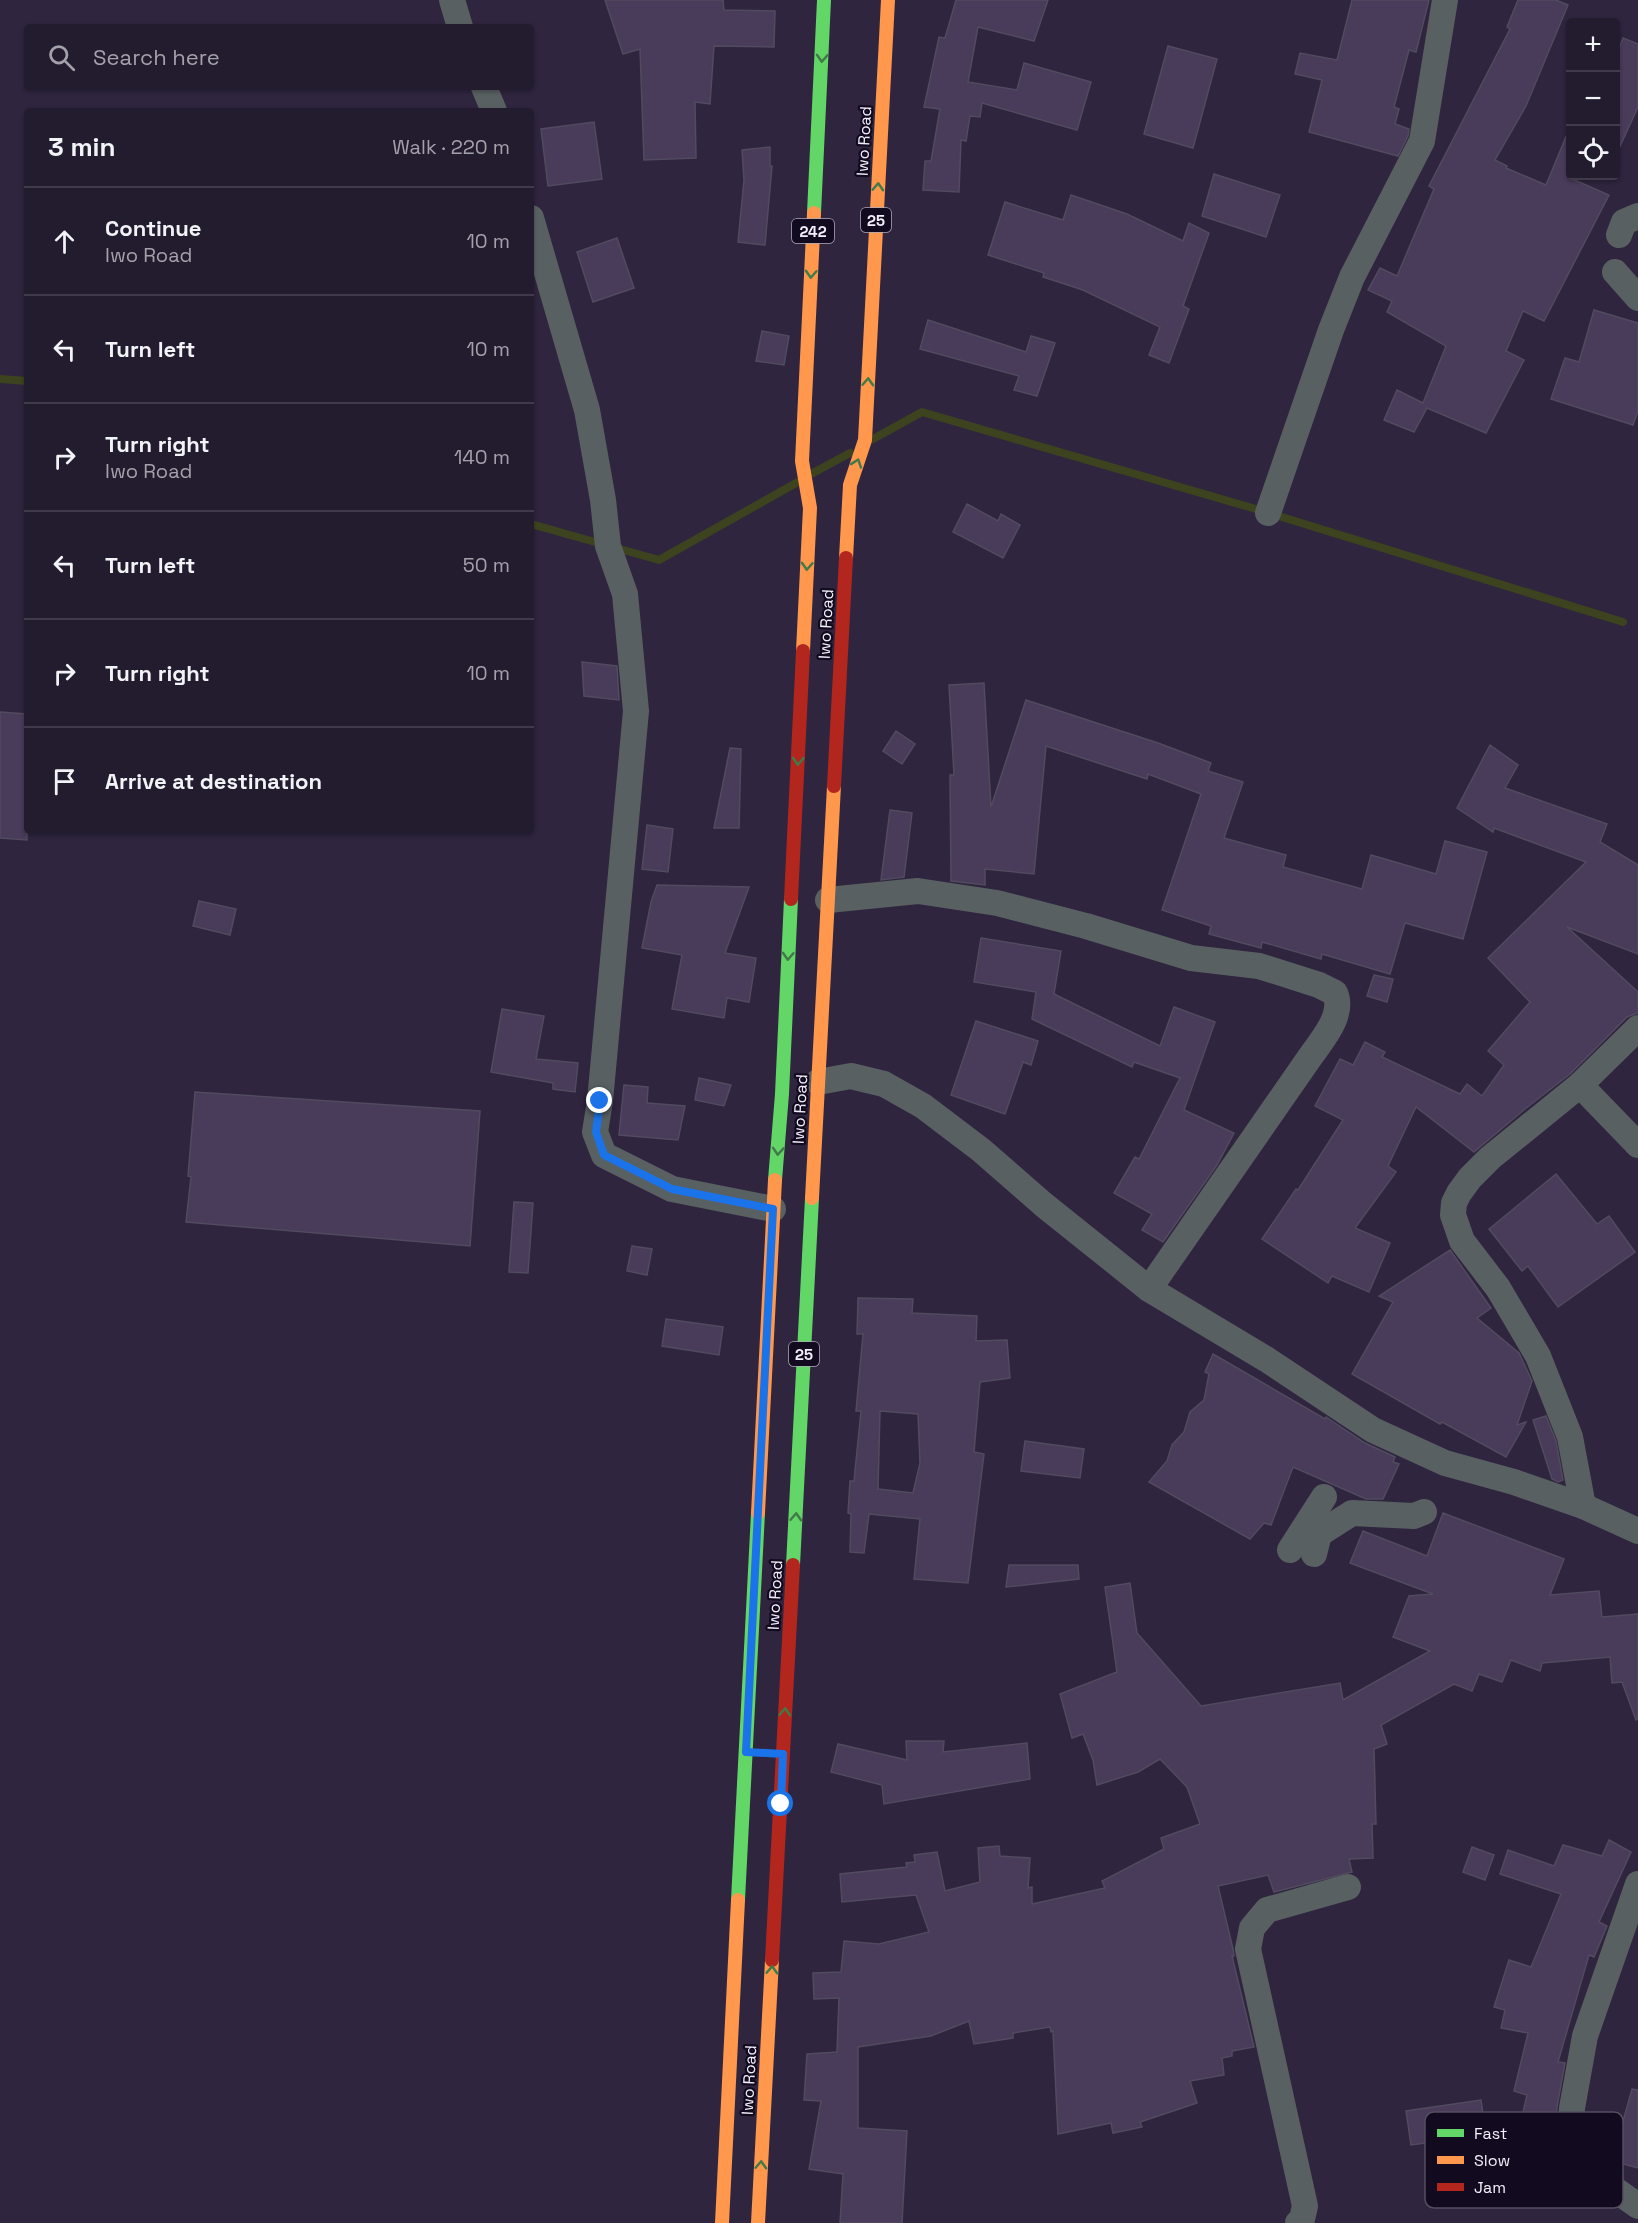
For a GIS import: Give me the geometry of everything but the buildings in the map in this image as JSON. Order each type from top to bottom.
[{"type":"main road","name":"Iwo Road","points":[[722,2223],[755,1752],[773,1209],[782,1094],[810,508],[802,461],[824,0]]},
{"type":"main road","name":"Iwo Road","points":[[758,2223],[849,485],[865,440],[888,0]]},
{"type":"main road","points":[[755,1752],[783,1754]]},
{"type":"street","points":[[452,0],[459,24]]},
{"type":"street","points":[[1268,513],[1331,330],[1352,277],[1422,141],[1445,0]]},
{"type":"street","points":[[485,90],[493,108]]},
{"type":"street","points":[[1619,235],[1624,222],[1638,216]]},
{"type":"street","points":[[534,228],[586,410],[603,500],[608,546],[625,594],[636,711],[596,1132],[604,1155],[672,1189],[773,1209]]},
{"type":"street","points":[[1615,272],[1638,298]]},
{"type":"street","points":[[828,900],[918,891],[997,903],[1086,926],[1191,958],[1259,966],[1319,985],[1335,993],[1338,1008],[1331,1024],[1149,1288]]},
{"type":"street","points":[[1583,1506],[1570,1437],[1538,1356],[1498,1288],[1462,1241],[1453,1215],[1454,1203],[1470,1178],[1490,1158],[1580,1085],[1638,1028]]},
{"type":"street","points":[[818,1082],[851,1076],[884,1084],[923,1106],[981,1150],[1044,1205],[1149,1288],[1266,1359],[1373,1430],[1445,1463],[1514,1482],[1583,1506],[1638,1531]]},
{"type":"street","points":[[1580,1085],[1638,1145]]},
{"type":"street","points":[[1324,1497],[1302,1552],[1319,1534],[1352,1513],[1414,1516],[1424,1512]]},
{"type":"street","points":[[1572,2112],[1586,2036],[1638,1884]]},
{"type":"street","points":[[1299,2223],[1305,2206],[1248,1949],[1252,1928],[1267,1910],[1348,1887]]},
{"type":"street","points":[[1623,2195],[1638,2206]]},
{"type":"waterway","points":[[0,379],[24,381]]},
{"type":"waterway","points":[[873,439],[922,412],[1256,509],[1623,622]]},
{"type":"waterway","points":[[813,473],[850,453]]},
{"type":"waterway","points":[[534,525],[659,560],[798,482]]},
{"type":"traffic: fast","points":[[814,213],[824,0]]},
{"type":"traffic: fast","points":[[775,1180],[782,1094],[791,899]]},
{"type":"traffic: fast","points":[[793,1565],[812,1198]]},
{"type":"traffic: fast","points":[[738,1900],[758,1513]]},
{"type":"traffic: slow","points":[[846,558],[850,485],[865,440],[888,0]]},
{"type":"traffic: slow","points":[[803,651],[810,508],[802,461],[814,213]]},
{"type":"traffic: slow","points":[[812,1198],[834,786]]},
{"type":"traffic: slow","points":[[758,1513],[775,1180]]},
{"type":"traffic: slow","points":[[722,2223],[738,1900]]},
{"type":"traffic: slow","points":[[758,2223],[772,1960]]},
{"type":"traffic: jam","points":[[834,786],[846,558]]},
{"type":"traffic: jam","points":[[791,899],[803,651]]},
{"type":"traffic: jam","points":[[772,1960],[793,1565]]},
{"type":"route","points":[[600,1101],[596,1132],[604,1155],[672,1189],[773,1209],[746,1752],[783,1754],[781,1804]]}]
